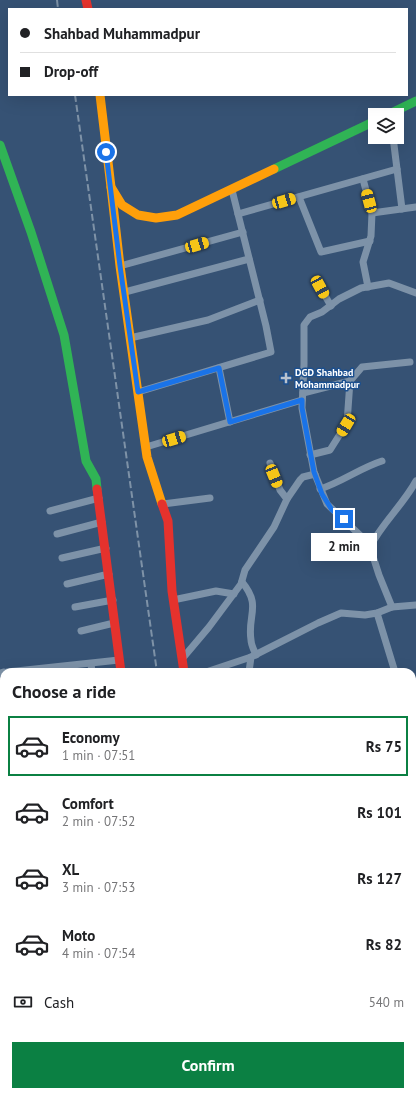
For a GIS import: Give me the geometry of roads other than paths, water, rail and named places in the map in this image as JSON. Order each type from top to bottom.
[{"type":"street","points":[[100,96],[112,187],[120,266],[125,292],[147,457],[169,526],[173,600],[183,668]]},
{"type":"street","points":[[402,108],[416,101]]},
{"type":"street","points":[[112,187],[122,204],[132,214],[155,219],[177,215],[368,124]]},
{"type":"street","points":[[394,144],[402,209]]},
{"type":"street","points":[[0,145],[31,232],[62,329],[86,461],[96,480],[110,574],[114,623],[120,668]]},
{"type":"street","points":[[238,214],[397,169]]},
{"type":"street","points":[[363,178],[372,213],[370,241],[363,262],[368,287]]},
{"type":"street","points":[[138,392],[270,354],[267,330],[232,190]]},
{"type":"street","points":[[299,197],[321,252],[370,241]]},
{"type":"street","points":[[372,213],[416,208]]},
{"type":"street","points":[[120,266],[243,232]]},
{"type":"street","points":[[125,292],[249,258]]},
{"type":"street","points":[[392,607],[370,547],[344,519],[327,504],[315,474],[310,455],[302,408],[304,325],[310,316],[322,312],[352,292],[368,287],[389,283],[416,293]]},
{"type":"street","points":[[320,287],[330,306]]},
{"type":"street","points":[[130,338],[208,320],[260,300]]},
{"type":"street","points":[[146,447],[230,422],[302,396],[350,381],[362,368],[410,362]]},
{"type":"street","points":[[219,368],[230,422]]},
{"type":"street","points":[[310,455],[330,450],[346,425],[350,381]]},
{"type":"street","points":[[320,489],[336,483],[366,466],[382,461]]},
{"type":"street","points":[[270,463],[280,490],[287,499]]},
{"type":"street","points":[[182,659],[206,631],[242,582],[245,570],[274,527],[287,499],[302,478],[315,474]]},
{"type":"street","points":[[370,547],[376,535],[413,491],[416,481]]},
{"type":"street","points":[[50,511],[99,498]]},
{"type":"street","points":[[163,504],[210,498]]},
{"type":"street","points":[[57,534],[102,522]]},
{"type":"street","points":[[62,558],[106,548]]},
{"type":"street","points":[[67,584],[110,574]]},
{"type":"street","points":[[242,582],[251,596],[253,612],[250,638],[254,656],[251,668]]},
{"type":"street","points":[[173,600],[216,591],[234,594]]},
{"type":"street","points":[[75,607],[113,600]]},
{"type":"street","points":[[218,668],[254,656],[318,623],[341,613],[366,615],[377,613],[392,607],[416,605]]},
{"type":"street","points":[[377,613],[394,668]]},
{"type":"street","points":[[81,631],[114,623]]},
{"type":"street","points":[[73,668],[118,655]]},
{"type":"street","points":[[91,664],[92,668]]},
{"type":"railway","points":[[57,0],[58,8]]},
{"type":"railway","points":[[75,96],[156,668]]},
{"type":"place","name":"DGD Shahbad Mohammadpur","points":[[286,378]]}]
